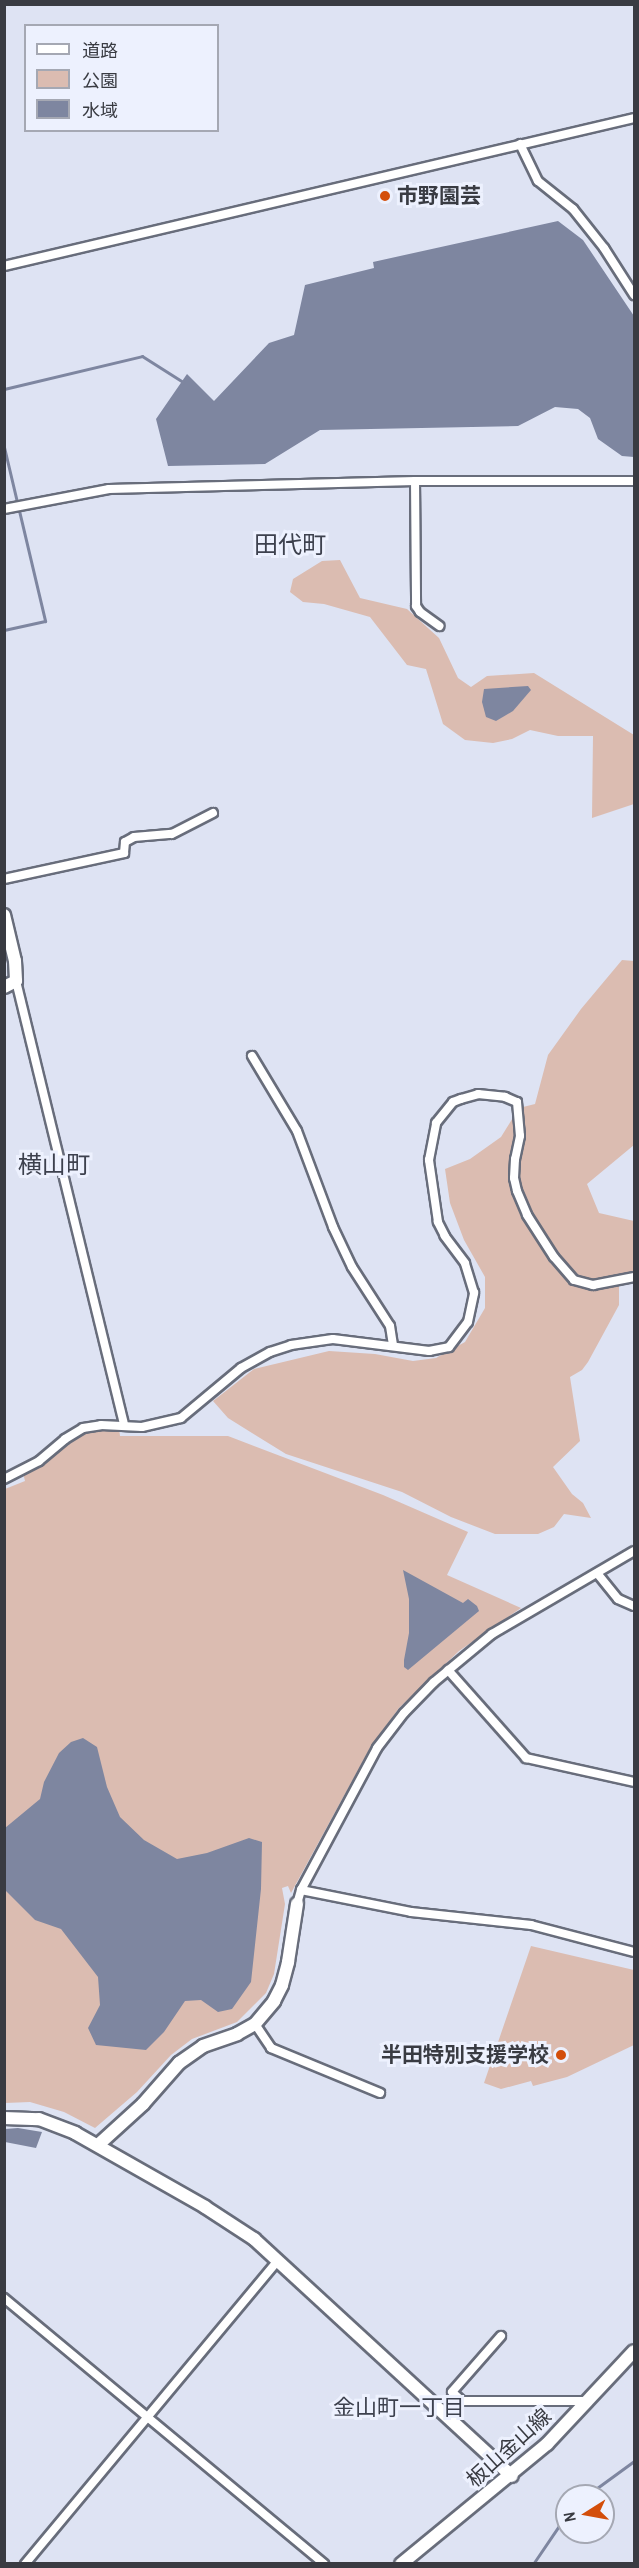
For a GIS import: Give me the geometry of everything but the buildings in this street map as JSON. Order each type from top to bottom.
[{"type":"street","points":[[4,266],[634,118]]},
{"type":"street","points":[[520,144],[538,181],[573,210],[604,248],[634,295]]},
{"type":"street","points":[[4,508],[110,489],[415,481],[634,481]]},
{"type":"street","points":[[415,481],[416,606],[420,612],[439,626]]},
{"type":"street","points":[[4,879],[124,853],[125,842],[134,837],[172,834],[213,813]]},
{"type":"street","points":[[4,915],[15,961],[16,981],[124,1425]]},
{"type":"street","points":[[4,987],[16,981]]},
{"type":"street","points":[[252,1056],[297,1131],[333,1227],[352,1267],[390,1326],[393,1346]]},
{"type":"street","points":[[4,1479],[39,1461],[65,1439],[83,1428],[101,1425],[142,1427],[181,1418],[241,1368],[259,1357],[291,1345],[333,1339],[429,1351],[442,1350],[453,1343],[463,1331],[472,1311],[474,1293],[465,1263],[440,1226],[429,1160],[436,1124],[453,1102],[471,1096],[505,1096],[517,1102],[520,1136],[515,1159],[518,1191],[532,1223],[554,1257],[574,1280],[593,1286],[634,1277]]},
{"type":"street","points":[[98,2145],[143,2104],[179,2063],[190,2054],[255,2024],[274,2001],[282,1985],[301,1890],[377,1748],[404,1713],[448,1670],[492,1634],[634,1551]]},
{"type":"street","points":[[597,1573],[618,1599],[634,1606]]},
{"type":"street","points":[[448,1670],[526,1758],[634,1782]]},
{"type":"street","points":[[301,1890],[411,1912],[531,1925],[634,1952]]},
{"type":"street","points":[[255,2024],[271,2048],[380,2093]]},
{"type":"street","points":[[4,2118],[39,2119],[57,2124],[98,2145],[231,2223],[278,2260],[512,2476]]},
{"type":"street","points":[[24,2564],[278,2260]]},
{"type":"street","points":[[4,2298],[324,2564]]},
{"type":"street","points":[[501,2336],[452,2392],[462,2401],[588,2401]]},
{"type":"street","name":"板山金山線","points":[[401,2564],[512,2476],[547,2444],[634,2351]]},
{"type":"green space","points":[[340,560],[360,598],[407,609],[439,638],[458,678],[471,687],[487,676],[534,673],[634,735],[634,804],[592,818],[593,736],[558,736],[530,730],[512,739],[493,743],[465,740],[443,724],[426,669],[407,665],[370,617],[324,604],[303,602],[290,592],[293,579],[322,561]]},
{"type":"green space","points":[[622,960],[634,961],[634,1145],[587,1184],[599,1213],[634,1221],[634,1273],[619,1275],[619,1305],[588,1362],[582,1370],[570,1377],[580,1441],[553,1467],[572,1494],[583,1503],[591,1518],[564,1514],[554,1527],[538,1534],[495,1534],[451,1517],[402,1492],[286,1454],[228,1418],[213,1401],[254,1369],[329,1351],[375,1354],[413,1361],[436,1358],[465,1342],[485,1308],[485,1277],[464,1240],[450,1203],[445,1169],[470,1159],[501,1137],[519,1108],[535,1104],[548,1055],[581,1009]]},
{"type":"green space","points":[[119,1428],[120,1436],[228,1436],[383,1495],[468,1532],[447,1575],[521,1608],[459,1651],[399,1708],[370,1748],[291,1893],[288,1886],[282,1888],[285,1904],[274,1974],[266,1993],[237,2022],[192,2039],[171,2055],[137,2092],[95,2128],[64,2112],[30,2102],[5,2103],[5,1489],[25,1481],[23,1473],[77,1436],[98,1429]]},
{"type":"green space","points":[[531,1946],[634,1970],[634,2045],[567,2077],[533,2086],[531,2081],[501,2089],[484,2083]]},
{"type":"water","points":[[558,221],[583,240],[634,316],[634,457],[622,456],[598,439],[590,418],[578,409],[555,407],[518,426],[320,430],[265,464],[168,466],[156,419],[187,374],[214,401],[269,343],[294,335],[305,285],[374,268],[373,262]]},
{"type":"water","points":[[528,686],[531,690],[513,711],[496,721],[486,717],[482,702],[484,689]]},
{"type":"water","points":[[403,1570],[463,1603],[468,1599],[477,1606],[479,1611],[408,1670],[404,1667],[404,1660],[409,1633],[409,1599]]},
{"type":"water","points":[[83,1738],[97,1747],[107,1787],[120,1817],[144,1840],[177,1859],[207,1853],[249,1838],[262,1842],[261,1889],[251,1982],[232,2009],[218,2012],[201,2000],[185,2001],[164,2032],[146,2050],[96,2045],[88,2028],[100,2005],[98,1977],[61,1929],[35,1920],[5,1890],[5,1828],[40,1799],[44,1782],[59,1753],[71,1742]]},
{"type":"water","points":[[18,2128],[42,2132],[36,2148],[5,2142],[5,2129]]},
{"type":"waterway","points":[[4,389],[142,356],[183,382]]},
{"type":"waterway","points":[[4,447],[45,621],[4,630]]},
{"type":"waterway","points":[[602,2484],[634,2461]]},
{"type":"waterway","points":[[533,2564],[555,2532]]},
{"type":"place","name":"市野園芸","points":[[385,196]]},
{"type":"place","name":"半田特別支援学校","points":[[561,2055]]},
{"type":"district","name":"田代町","points":[[290,545]]},
{"type":"district","name":"横山町","points":[[54,1165]]},
{"type":"district","name":"金山町一丁目","points":[[399,2408]]}]
